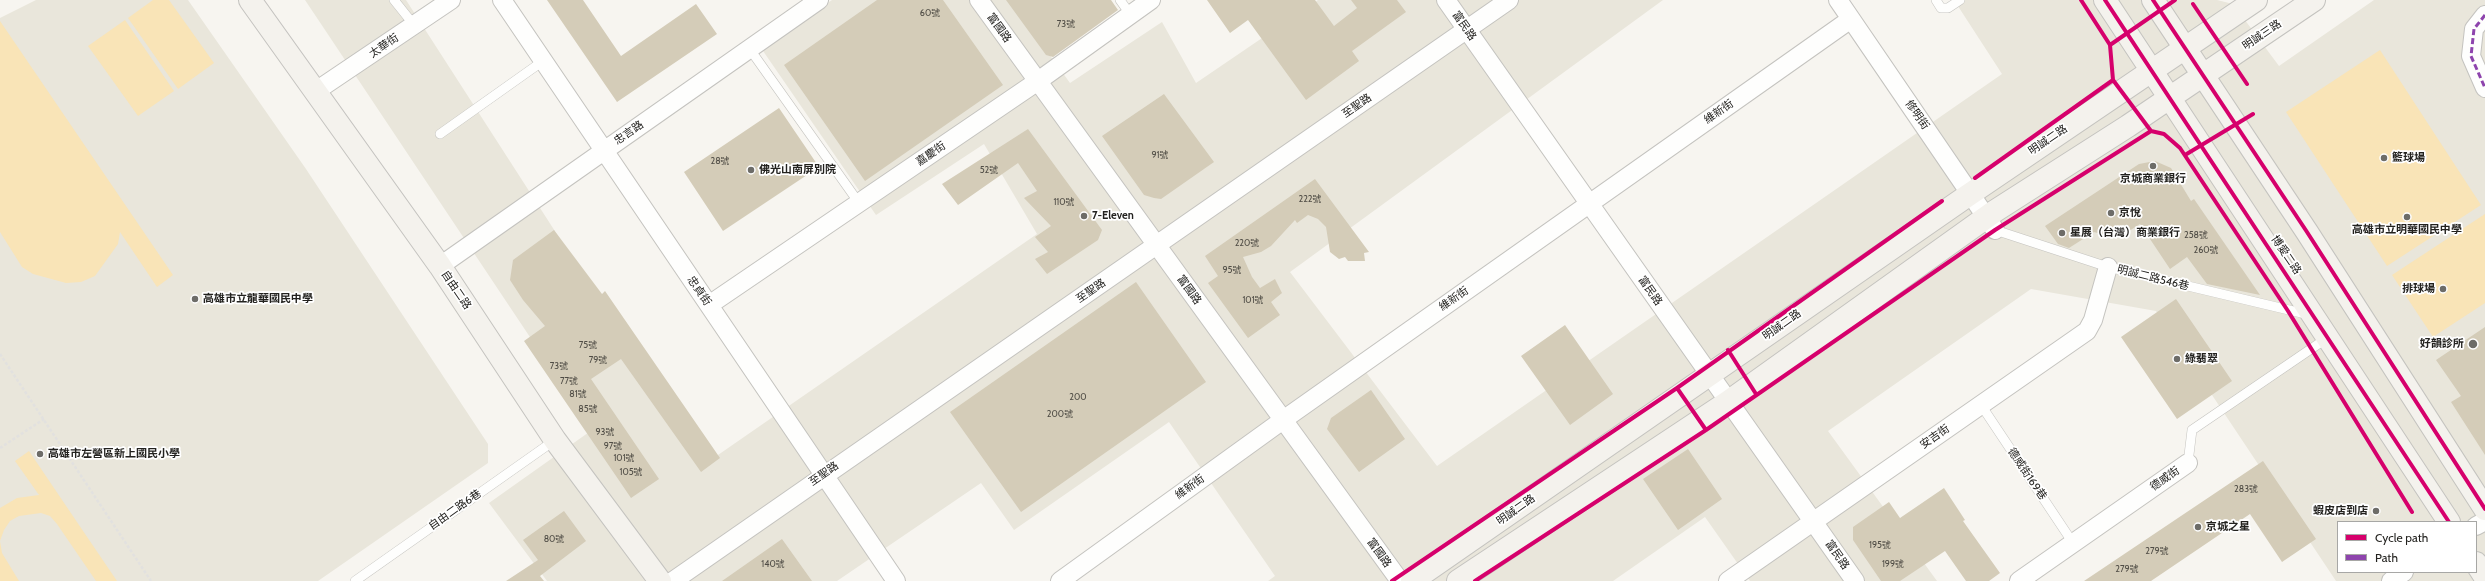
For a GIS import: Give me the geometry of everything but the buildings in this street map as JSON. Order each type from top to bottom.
[{"type":"street","name":"自由二路","points":[[250,0],[440,266],[555,440],[660,581]]},
{"type":"street","name":"太華街","points":[[316,91],[451,0]]},
{"type":"street","name":"忠貞街","points":[[502,0],[896,581]]},
{"type":"street","name":"忠言路","points":[[440,266],[819,0]]},
{"type":"street","name":"富國路","points":[[979,0],[1400,581]]},
{"type":"street","name":"嘉慶街","points":[[708,305],[1038,81],[1125,7],[1151,0]]},
{"type":"street","name":"富民路","points":[[1446,0],[1855,581]]},
{"type":"street","name":"至聖路","points":[[673,581],[824,474],[1157,246],[1509,0]]},
{"type":"street","name":"修明街","points":[[1838,0],[1990,224]]},
{"type":"street","name":"博愛二路","points":[[2105,0],[2329,337],[2448,521]]},
{"type":"street","points":[[2153,0],[2203,74],[2485,509]]},
{"type":"street","points":[[2152,69],[2256,0]]},
{"type":"street","name":"明誠三路","points":[[2170,97],[2314,0]]},
{"type":"street","points":[[2485,15],[2474,29],[2471,56],[2485,88]]},
{"type":"street","name":"維新街","points":[[1060,581],[1283,420],[1851,19]]},
{"type":"street","name":"明誠二路","points":[[1412,581],[2152,69]]},
{"type":"street","points":[[1458,581],[1728,402],[1990,224],[2170,97]]},
{"type":"street","name":"安吉街","points":[[1728,581],[2087,331],[2093,320],[2108,267]]},
{"type":"street","name":"德威街","points":[[2019,581],[2188,463]]},
{"type":"street","points":[[2477,564],[2485,576]]},
{"type":"street","points":[[2391,581],[2403,573]]},
{"type":"lane","points":[[394,0],[414,25]]},
{"type":"lane","points":[[1936,0],[1941,8],[1948,8],[1960,0]]},
{"type":"lane","points":[[749,48],[859,203]]},
{"type":"lane","points":[[440,134],[543,61]]},
{"type":"lane","name":"明誠二路546巷","points":[[1990,224],[2108,267],[2315,316]]},
{"type":"lane","name":"德威街","points":[[2188,463],[2192,430],[2329,337]]},
{"type":"lane","name":"德威街169巷","points":[[1981,405],[2073,543]]},
{"type":"lane","name":"自由二路6巷","points":[[355,581],[555,440]]},
{"type":"path","points":[[0,354],[151,581]]},
{"type":"path","points":[[0,448],[44,419]]},
{"type":"shaded area","name":"高雄市立龍華國民中學","points":[[36,0],[188,0],[306,169],[488,444],[488,463],[318,581],[0,581],[0,18]]},
{"type":"shaded area","points":[[153,0],[169,0],[214,63],[178,89],[128,18]]},
{"type":"shaded area","points":[[305,0],[406,0],[705,464],[1037,234],[984,144],[876,215],[761,48],[832,0],[1010,0],[1070,83],[1162,22],[1196,83],[1318,0],[1663,0],[1290,272],[1437,466],[2002,74],[1954,0],[2217,0],[2233,4],[2279,66],[2374,0],[2485,0],[2485,581],[2336,581],[2156,311],[2031,289],[1828,431],[1937,581],[1750,581],[1705,517],[1613,581],[1268,581],[1275,576],[1169,422],[1014,530],[981,483],[837,581],[547,581],[489,503],[592,430]]},
{"type":"shaded area","points":[[125,20],[174,91],[138,116],[88,46]]},
{"type":"shaded area","points":[[0,21],[173,275],[157,287],[120,232],[118,244],[95,276],[81,282],[66,283],[33,274],[22,267],[0,232]]},
{"type":"shaded area","name":"籃球場","points":[[2380,50],[2481,205],[2387,266],[2286,112]]},
{"type":"shaded area","name":"排球場","points":[[2485,214],[2485,303],[2433,337],[2392,275]]},
{"type":"shaded area","points":[[29,451],[117,581],[96,581],[50,516],[41,513],[19,516],[10,521],[4,530],[0,541],[0,508],[17,498],[39,495],[15,461]]},
{"type":"shaded area","points":[[0,541],[2,553],[19,581],[0,581]]},
{"type":"marked path","points":[[2485,15],[2474,29],[2471,56],[2485,88]]},
{"type":"cycle path","points":[[2081,0],[2110,45],[2113,80],[2151,131],[2164,134],[2180,148],[2288,311],[2412,512]]},
{"type":"cycle path","points":[[2105,0],[2448,521]]},
{"type":"cycle path","points":[[2153,0],[2307,232],[2485,509]]},
{"type":"cycle path","points":[[2110,45],[2175,0]]},
{"type":"cycle path","points":[[2193,4],[2247,84]]},
{"type":"cycle path","points":[[1975,178],[2113,80]]},
{"type":"cycle path","points":[[2185,155],[2253,114]]},
{"type":"cycle path","points":[[1475,581],[1706,430],[1995,230],[2151,131]]},
{"type":"cycle path","points":[[1392,581],[1677,388],[1942,201]]},
{"type":"cycle path","points":[[1728,350],[1756,394]]},
{"type":"cycle path","points":[[1677,388],[1706,430]]},
{"type":"place","name":"籃球場","points":[[2384,158]]},
{"type":"place","name":"京城商業銀行","points":[[2153,166]]},
{"type":"place","name":"佛光山南屏別院","points":[[751,170]]},
{"type":"place","name":"京悅","points":[[2111,213]]},
{"type":"place","name":"7-Eleven","points":[[1084,216]]},
{"type":"place","name":"高雄市立明華國民中學","points":[[2407,217]]},
{"type":"place","name":"星展（台灣）商業銀行","points":[[2062,233]]},
{"type":"place","name":"排球場","points":[[2443,289]]},
{"type":"place","name":"高雄市立龍華國民中學","points":[[195,299]]},
{"type":"place","name":"好韻診所","points":[[2473,344]]},
{"type":"place","name":"綠翡翠","points":[[2177,359]]},
{"type":"place","name":"高雄市左營區新上國民小學","points":[[40,454]]},
{"type":"place","name":"蝦皮店到店","points":[[2376,511]]},
{"type":"place","name":"京城之星","points":[[2198,527]]}]
